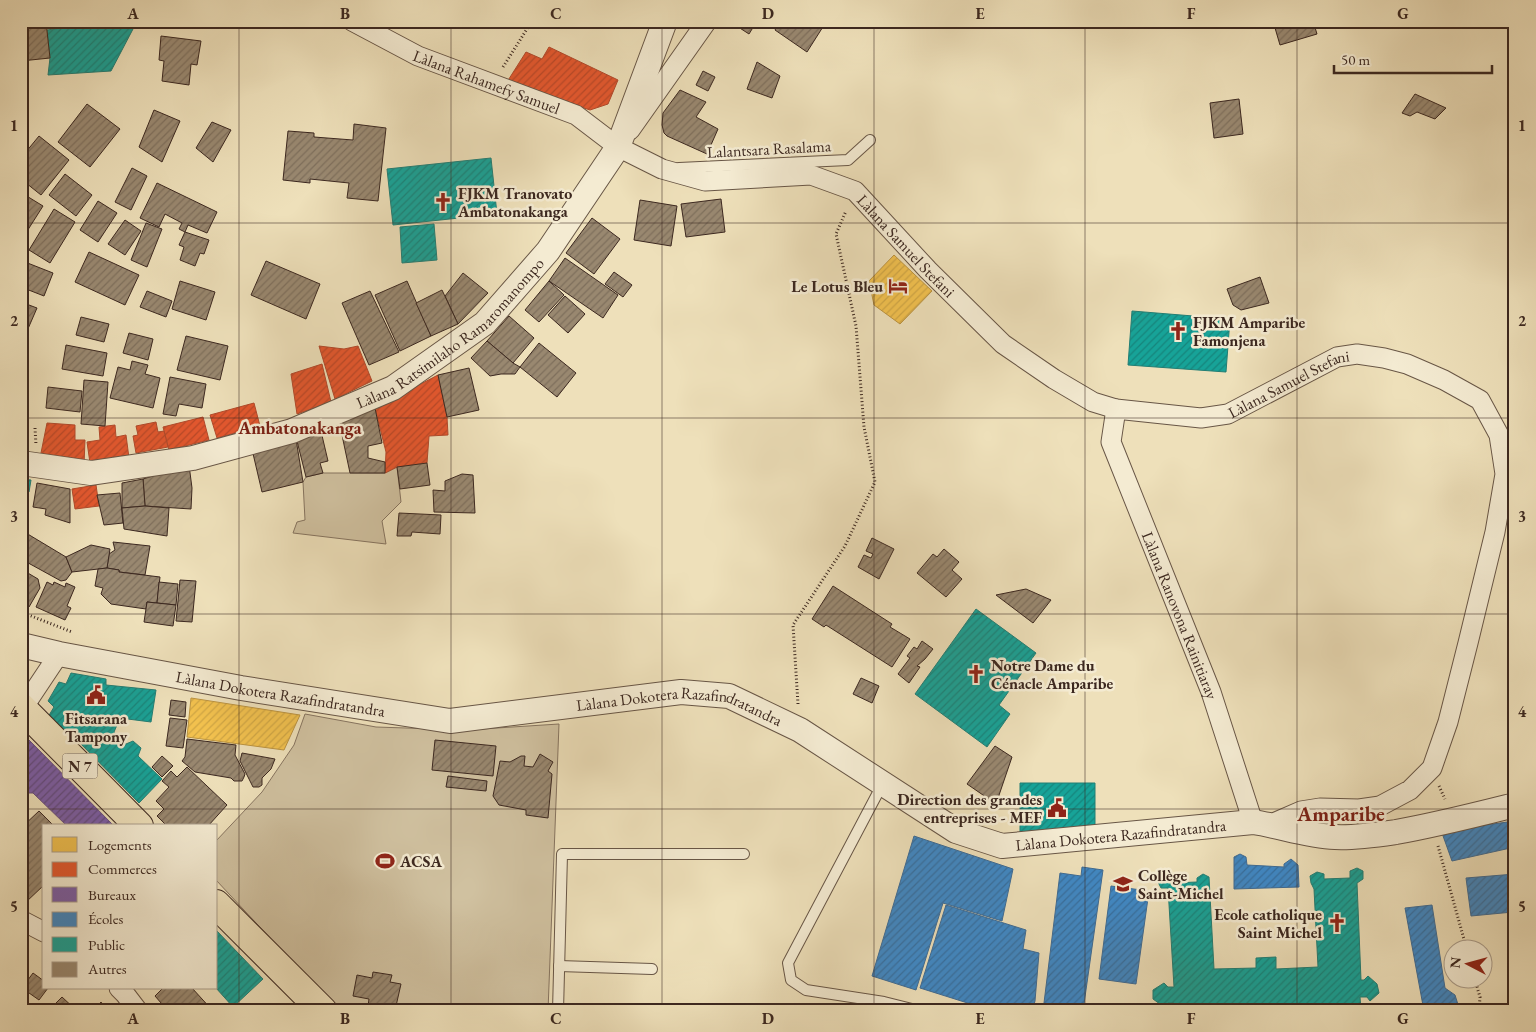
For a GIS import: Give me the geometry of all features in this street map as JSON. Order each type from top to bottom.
[{"type":"main road","name":"N 7","points":[[22,709],[137,824]]},
{"type":"main road","points":[[218,906],[323,1011]]},
{"type":"street","name":"Làlana Rahamefy Samuel","points":[[352,21],[418,56],[576,115],[618,147]]},
{"type":"street","name":"Làlana Ratsimilaho Ramaromanompo","points":[[21,463],[91,473],[193,458],[292,431],[393,388],[485,323],[548,251],[618,147],[665,21]]},
{"type":"street","points":[[618,147],[707,21]]},
{"type":"street","name":"Làlana Samuel Stefani","points":[[618,147],[662,169],[705,180],[811,175],[855,191],[928,270],[1003,344],[1054,379],[1093,402],[1116,409],[1201,418],[1228,414],[1337,357],[1357,354],[1407,364],[1444,380],[1480,400],[1499,435],[1505,474],[1495,532],[1471,634],[1448,722],[1432,768],[1410,790],[1380,806],[1359,809],[1320,808],[1301,811],[1261,823]]},
{"type":"street","name":"Làlana Ranovona Rainitiaray","points":[[1116,409],[1111,442],[1261,823]]},
{"type":"street","name":"Làlana Dokotera Razafindratandra","points":[[21,645],[59,654],[241,688],[450,721],[681,692],[729,696],[800,730],[956,831],[1002,846],[1261,823]]},
{"type":"street","points":[[22,709],[59,654]]},
{"type":"street","points":[[1261,823],[1300,833],[1335,837],[1366,837],[1442,823],[1515,805]]},
{"type":"street","points":[[21,920],[42,931]]},
{"type":"street","points":[[121,990],[138,1011]]},
{"type":"lane","name":"Lalantsara Rasalama","points":[[662,169],[848,160],[870,140]]},
{"type":"lane","points":[[883,783],[788,963],[791,980],[806,990],[884,1002],[920,1011]]},
{"type":"lane","points":[[558,1011],[562,854],[744,854]]},
{"type":"lane","points":[[559,966],[652,969]]},
{"type":"path","points":[[497,67],[504,67],[532,21]]},
{"type":"path","points":[[800,730],[793,625],[845,546],[875,482],[864,427],[856,326],[836,234],[855,191]]},
{"type":"path","points":[[1432,768],[1465,940]]},
{"type":"path","points":[[1478,990],[1480,997],[1479,1011]]},
{"type":"shaded area","points":[[397,467],[401,502],[382,521],[386,544],[293,533],[297,522],[305,520],[303,482],[306,477],[323,473],[385,473]]},
{"type":"shaded area","name":"ACSA","points":[[305,714],[376,727],[466,730],[559,724],[548,1011],[338,1011],[218,882],[218,839],[262,792],[294,745]]},
{"type":"building: Logements","name":"Le Lotus Bleu","points":[[894,255],[932,291],[900,324],[874,305],[869,281]]},
{"type":"building: Logements","points":[[191,698],[300,715],[284,750],[187,737]]},
{"type":"building: Commerces","points":[[549,47],[618,80],[608,104],[590,110],[507,82],[526,52],[542,59]]},
{"type":"building: Commerces","points":[[319,346],[344,349],[358,346],[372,381],[335,399]]},
{"type":"building: Commerces","points":[[322,364],[331,402],[297,414],[291,374]]},
{"type":"building: Commerces","points":[[438,375],[447,417],[448,435],[429,436],[427,463],[397,467],[385,473],[386,452],[375,408]]},
{"type":"building: Commerces","points":[[254,403],[260,426],[217,438],[210,415]]},
{"type":"building: Commerces","points":[[203,417],[209,440],[169,450],[163,427]]},
{"type":"building: Commerces","points":[[156,422],[158,432],[164,431],[168,447],[136,453],[133,436],[138,435],[136,426]]},
{"type":"building: Commerces","points":[[47,423],[75,425],[75,440],[85,440],[84,465],[40,458]]},
{"type":"building: Commerces","points":[[115,425],[116,437],[126,435],[129,458],[90,463],[87,442],[100,440],[99,427]]},
{"type":"building: Commerces","points":[[96,485],[99,506],[75,509],[72,489]]},
{"type":"building: Bureaux","points":[[1515,549],[1515,577],[1509,573]]},
{"type":"building: Bureaux","points":[[21,740],[29,740],[112,824],[65,824],[33,793],[21,793]]},
{"type":"building: Écoles","points":[[1515,821],[1515,847],[1452,861],[1442,833],[1463,828]]},
{"type":"building: Écoles","points":[[914,836],[1013,869],[1002,921],[943,903],[916,990],[872,976]]},
{"type":"building: Écoles","points":[[1240,854],[1246,857],[1247,865],[1284,867],[1284,864],[1291,859],[1298,865],[1299,887],[1234,889],[1234,857]]},
{"type":"building: Écoles","points":[[1082,867],[1103,870],[1083,1011],[1043,1011],[1060,873],[1081,876]]},
{"type":"building: Écoles","points":[[1515,874],[1515,913],[1471,916],[1466,878]]},
{"type":"building: Écoles","points":[[1111,886],[1149,891],[1136,984],[1099,979]]},
{"type":"building: Écoles","points":[[946,905],[1026,930],[1023,949],[1039,953],[1035,1001],[1032,1011],[993,1011],[920,988]]},
{"type":"building: Écoles","points":[[1432,905],[1444,990],[1448,990],[1455,995],[1460,1011],[1424,1011],[1405,908]]},
{"type":"building: Public","points":[[72,21],[79,28],[92,26],[94,21],[104,23],[115,21],[119,24],[131,22],[133,29],[111,71],[48,75],[50,58],[47,30],[61,28]]},
{"type":"building: Public","name":"FJKM Tranovato Ambatonakanga","points":[[491,158],[497,214],[393,225],[387,169]]},
{"type":"building: Public","points":[[434,224],[437,260],[402,263],[400,227]]},
{"type":"building: Public","points":[[1132,311],[1230,319],[1226,372],[1128,365]]},
{"type":"building: Public","points":[[21,479],[31,480],[29,492],[23,497],[21,497]]},
{"type":"building: Public","points":[[21,504],[27,511],[28,520],[26,533],[21,538]]},
{"type":"building: Public","name":"Notre Dame du Cénacle Amparibe","points":[[976,609],[1036,653],[999,705],[1010,714],[987,747],[915,694]]},
{"type":"building: Public","points":[[71,673],[106,679],[106,685],[156,690],[151,722],[120,718],[114,732],[126,744],[133,741],[141,748],[138,756],[162,779],[139,803],[77,740],[74,743],[48,717],[54,707],[48,701],[59,682],[66,684]]},
{"type":"building: Public","name":"Direction des grandes entreprises - MEF","points":[[1020,783],[1095,783],[1095,832],[1020,833]]},
{"type":"building: Public","name":"Ecole catholique Saint Michel","points":[[1357,868],[1363,871],[1363,879],[1357,883],[1361,980],[1368,976],[1377,984],[1379,993],[1370,1001],[1367,997],[1360,997],[1361,1010],[1174,1011],[1174,1003],[1168,1003],[1164,1007],[1153,999],[1153,990],[1164,983],[1168,987],[1174,987],[1168,888],[1161,888],[1158,882],[1162,876],[1170,877],[1173,883],[1197,882],[1197,878],[1203,874],[1209,877],[1214,969],[1256,968],[1256,958],[1276,957],[1276,969],[1318,967],[1314,889],[1310,876],[1317,872],[1324,874],[1324,879],[1350,878],[1350,871]]},
{"type":"building: Public","points":[[218,932],[263,979],[233,1007],[218,990]]},
{"type":"building: Autres","points":[[729,21],[757,21],[749,34]]},
{"type":"building: Autres","points":[[780,21],[826,22],[807,52],[775,30]]},
{"type":"building: Autres","points":[[1273,21],[1313,21],[1317,34],[1280,45]]},
{"type":"building: Autres","points":[[46,22],[50,58],[21,61],[21,26]]},
{"type":"building: Autres","points":[[161,36],[201,41],[197,65],[191,64],[189,85],[162,81],[164,61],[159,60]]},
{"type":"building: Autres","points":[[757,62],[780,76],[772,98],[747,89]]},
{"type":"building: Autres","points":[[703,71],[715,77],[708,91],[696,85]]},
{"type":"building: Autres","points":[[680,90],[706,102],[696,117],[718,129],[707,154],[664,133],[662,125],[663,113]]},
{"type":"building: Autres","points":[[1415,94],[1446,108],[1435,119],[1417,112],[1410,116],[1402,113]]},
{"type":"building: Autres","points":[[1239,99],[1243,134],[1214,138],[1210,103]]},
{"type":"building: Autres","points":[[87,104],[120,129],[90,167],[58,142]]},
{"type":"building: Autres","points":[[154,110],[180,121],[162,162],[139,147]]},
{"type":"building: Autres","points":[[212,122],[231,130],[213,162],[196,148]]},
{"type":"building: Autres","points":[[354,124],[386,128],[378,201],[347,198],[349,183],[310,179],[310,183],[283,180],[288,131],[314,133],[314,137],[353,140]]},
{"type":"building: Autres","points":[[39,136],[69,160],[41,195],[21,179],[21,158]]},
{"type":"building: Autres","points":[[132,168],[147,176],[131,210],[115,202]]},
{"type":"building: Autres","points":[[65,174],[92,195],[76,216],[49,195]]},
{"type":"building: Autres","points":[[157,183],[217,212],[207,233],[188,225],[185,232],[179,229],[182,223],[165,214],[159,227],[140,218]]},
{"type":"building: Autres","points":[[25,195],[43,206],[24,236],[21,234],[21,200]]},
{"type":"building: Autres","points":[[721,199],[725,232],[686,237],[681,204]]},
{"type":"building: Autres","points":[[640,200],[677,206],[671,246],[634,240]]},
{"type":"building: Autres","points":[[98,201],[117,213],[98,242],[80,230]]},
{"type":"building: Autres","points":[[54,209],[75,222],[50,263],[29,250]]},
{"type":"building: Autres","points":[[592,218],[620,239],[594,274],[566,253]]},
{"type":"building: Autres","points":[[125,220],[141,231],[125,255],[108,244]]},
{"type":"building: Autres","points":[[146,223],[162,229],[147,267],[131,260]]},
{"type":"building: Autres","points":[[185,232],[209,240],[204,254],[200,253],[195,266],[180,260],[184,247],[179,245]]},
{"type":"building: Autres","points":[[89,252],[139,275],[125,305],[75,282]]},
{"type":"building: Autres","points":[[565,258],[618,295],[603,318],[549,281]]},
{"type":"building: Autres","points":[[266,261],[320,284],[306,319],[251,295]]},
{"type":"building: Autres","points":[[25,262],[53,273],[44,296],[21,287],[21,271]]},
{"type":"building: Autres","points":[[614,272],[632,285],[623,297],[605,284]]},
{"type":"building: Autres","points":[[463,273],[488,293],[458,324],[445,296]]},
{"type":"building: Autres","points":[[1260,277],[1269,303],[1241,310],[1233,305],[1227,289]]},
{"type":"building: Autres","points":[[180,281],[215,292],[206,320],[172,309]]},
{"type":"building: Autres","points":[[407,281],[431,336],[400,351],[375,295]]},
{"type":"building: Autres","points":[[549,281],[564,295],[539,322],[525,310]]},
{"type":"building: Autres","points":[[442,290],[458,324],[431,336],[416,303]]},
{"type":"building: Autres","points":[[147,291],[172,301],[166,317],[140,307]]},
{"type":"building: Autres","points":[[370,291],[399,352],[369,365],[342,303]]},
{"type":"building: Autres","points":[[565,296],[585,314],[568,333],[548,315]]},
{"type":"building: Autres","points":[[21,302],[37,308],[24,338],[21,337]]},
{"type":"building: Autres","points":[[509,316],[534,338],[513,363],[487,341]]},
{"type":"building: Autres","points":[[81,317],[109,324],[104,342],[76,335]]},
{"type":"building: Autres","points":[[129,333],[153,339],[148,360],[123,353]]},
{"type":"building: Autres","points":[[186,336],[228,346],[220,380],[177,370]]},
{"type":"building: Autres","points":[[487,341],[520,367],[515,374],[490,376],[471,358]]},
{"type":"building: Autres","points":[[539,343],[576,373],[557,397],[520,367]]},
{"type":"building: Autres","points":[[21,345],[26,346],[21,394]]},
{"type":"building: Autres","points":[[66,345],[107,353],[103,376],[62,369]]},
{"type":"building: Autres","points":[[132,361],[148,365],[145,374],[160,378],[153,408],[110,398],[118,367],[130,370]]},
{"type":"building: Autres","points":[[469,368],[479,410],[447,417],[438,375]]},
{"type":"building: Autres","points":[[170,377],[206,384],[202,408],[179,404],[176,416],[163,414]]},
{"type":"building: Autres","points":[[84,380],[108,382],[105,426],[81,424]]},
{"type":"building: Autres","points":[[48,387],[82,391],[80,412],[46,408]]},
{"type":"building: Autres","points":[[375,408],[382,443],[368,446],[368,458],[385,462],[385,473],[350,473],[339,421]]},
{"type":"building: Autres","points":[[320,427],[328,461],[320,463],[323,473],[306,477],[295,433]]},
{"type":"building: Autres","points":[[295,433],[303,482],[262,492],[251,445]]},
{"type":"building: Autres","points":[[427,463],[430,485],[400,489],[397,467]]},
{"type":"building: Autres","points":[[189,465],[192,488],[191,509],[145,506],[143,479]]},
{"type":"building: Autres","points":[[462,474],[473,475],[475,513],[434,512],[433,490],[445,491],[445,481]]},
{"type":"building: Autres","points":[[143,479],[145,506],[122,508],[122,483]]},
{"type":"building: Autres","points":[[37,483],[70,489],[70,523],[45,515],[46,509],[33,507]]},
{"type":"building: Autres","points":[[120,493],[123,523],[104,525],[97,495]]},
{"type":"building: Autres","points":[[145,506],[169,508],[167,536],[124,529],[122,508]]},
{"type":"building: Autres","points":[[399,513],[441,515],[440,534],[412,532],[411,536],[397,536]]},
{"type":"building: Autres","points":[[26,533],[66,557],[72,572],[66,580],[61,581],[21,559],[21,538]]},
{"type":"building: Autres","points":[[872,538],[894,549],[879,579],[858,567],[864,555],[871,558],[873,554],[866,551]]},
{"type":"building: Autres","points":[[113,542],[150,546],[145,575],[119,572],[119,570],[107,568],[109,554],[115,550]]},
{"type":"building: Autres","points":[[91,545],[110,549],[107,568],[72,572],[66,557]]},
{"type":"building: Autres","points":[[944,549],[959,562],[952,570],[962,579],[946,597],[917,573],[933,554],[937,557]]},
{"type":"building: Autres","points":[[21,569],[38,579],[40,588],[29,607],[21,602]]},
{"type":"building: Autres","points":[[98,569],[119,570],[119,572],[160,577],[157,603],[147,602],[146,609],[111,604],[101,594],[103,588],[95,586]]},
{"type":"building: Autres","points":[[180,580],[196,581],[192,622],[176,621]]},
{"type":"building: Autres","points":[[47,582],[53,585],[54,582],[65,587],[66,583],[75,587],[67,606],[71,608],[65,620],[36,607]]},
{"type":"building: Autres","points":[[159,582],[178,584],[176,605],[157,603]]},
{"type":"building: Autres","points":[[833,586],[892,624],[890,627],[910,639],[892,667],[826,625],[824,627],[812,619]]},
{"type":"building: Autres","points":[[1026,589],[1051,600],[1033,623],[996,595]]},
{"type":"building: Autres","points":[[147,602],[176,605],[173,626],[144,622]]},
{"type":"building: Autres","points":[[922,641],[933,649],[917,666],[920,667],[909,683],[898,674],[910,658],[907,656],[914,647],[917,649]]},
{"type":"building: Autres","points":[[861,678],[879,686],[872,703],[853,694]]},
{"type":"building: Autres","points":[[171,700],[186,702],[185,717],[169,715]]},
{"type":"building: Autres","points":[[170,718],[187,720],[183,748],[166,746]]},
{"type":"building: Autres","points":[[187,739],[236,745],[235,755],[245,774],[242,781],[234,781],[231,778],[195,772],[182,761],[185,757]]},
{"type":"building: Autres","points":[[435,740],[496,746],[493,776],[432,770]]},
{"type":"building: Autres","points":[[995,746],[1012,757],[996,804],[967,784]]},
{"type":"building: Autres","points":[[242,753],[275,759],[271,769],[262,778],[262,785],[259,787],[253,787],[240,761]]},
{"type":"building: Autres","points":[[540,754],[553,762],[548,771],[552,774],[548,818],[526,815],[526,810],[499,805],[493,796],[500,761],[510,762],[525,756],[524,766],[533,767]]},
{"type":"building: Autres","points":[[162,756],[173,766],[162,777],[152,767]]},
{"type":"building: Autres","points":[[187,767],[227,805],[210,824],[165,824],[157,816],[164,809],[156,801],[169,787],[162,781],[171,771],[177,777]]},
{"type":"building: Autres","points":[[448,776],[487,781],[486,791],[446,787]]},
{"type":"building: Autres","points":[[39,811],[52,824],[42,824],[42,887],[25,903],[21,899],[21,828]]},
{"type":"building: Autres","points":[[373,972],[392,975],[390,982],[401,984],[396,1006],[385,1005],[385,1010],[368,1006],[369,999],[353,996],[357,975],[372,978]]},
{"type":"building: Autres","points":[[33,973],[42,980],[42,990],[46,990],[39,1000],[22,988]]},
{"type":"building: Autres","points":[[161,990],[194,990],[213,1011],[168,1011],[155,996]]},
{"type":"building: Autres","points":[[62,997],[76,1010],[48,1011]]},
{"type":"building: Autres","points":[[101,1002],[108,1011],[93,1011]]},
{"type":"place","name":"FJKM Tranovato Ambatonakanga","points":[[443,202]]},
{"type":"place","name":"Le Lotus Bleu","points":[[898,286]]},
{"type":"place","name":"FJKM Amparibe Famonjena","points":[[1178,331]]},
{"type":"place","name":"Notre Dame du Cénacle Amparibe","points":[[976,674]]},
{"type":"place","name":"Fitsarana Tampony","points":[[96,695]]},
{"type":"place","name":"Direction des grandes entreprises - MEF","points":[[1057,808]]},
{"type":"place","name":"ACSA","points":[[385,861]]},
{"type":"place","name":"Collège Saint-Michel","points":[[1123,884]]},
{"type":"place","name":"Ecole catholique Saint Michel","points":[[1337,923]]},
{"type":"district","name":"Ambatonakanga","points":[[300,427]]},
{"type":"district","name":"Amparibe","points":[[1341,813]]}]
